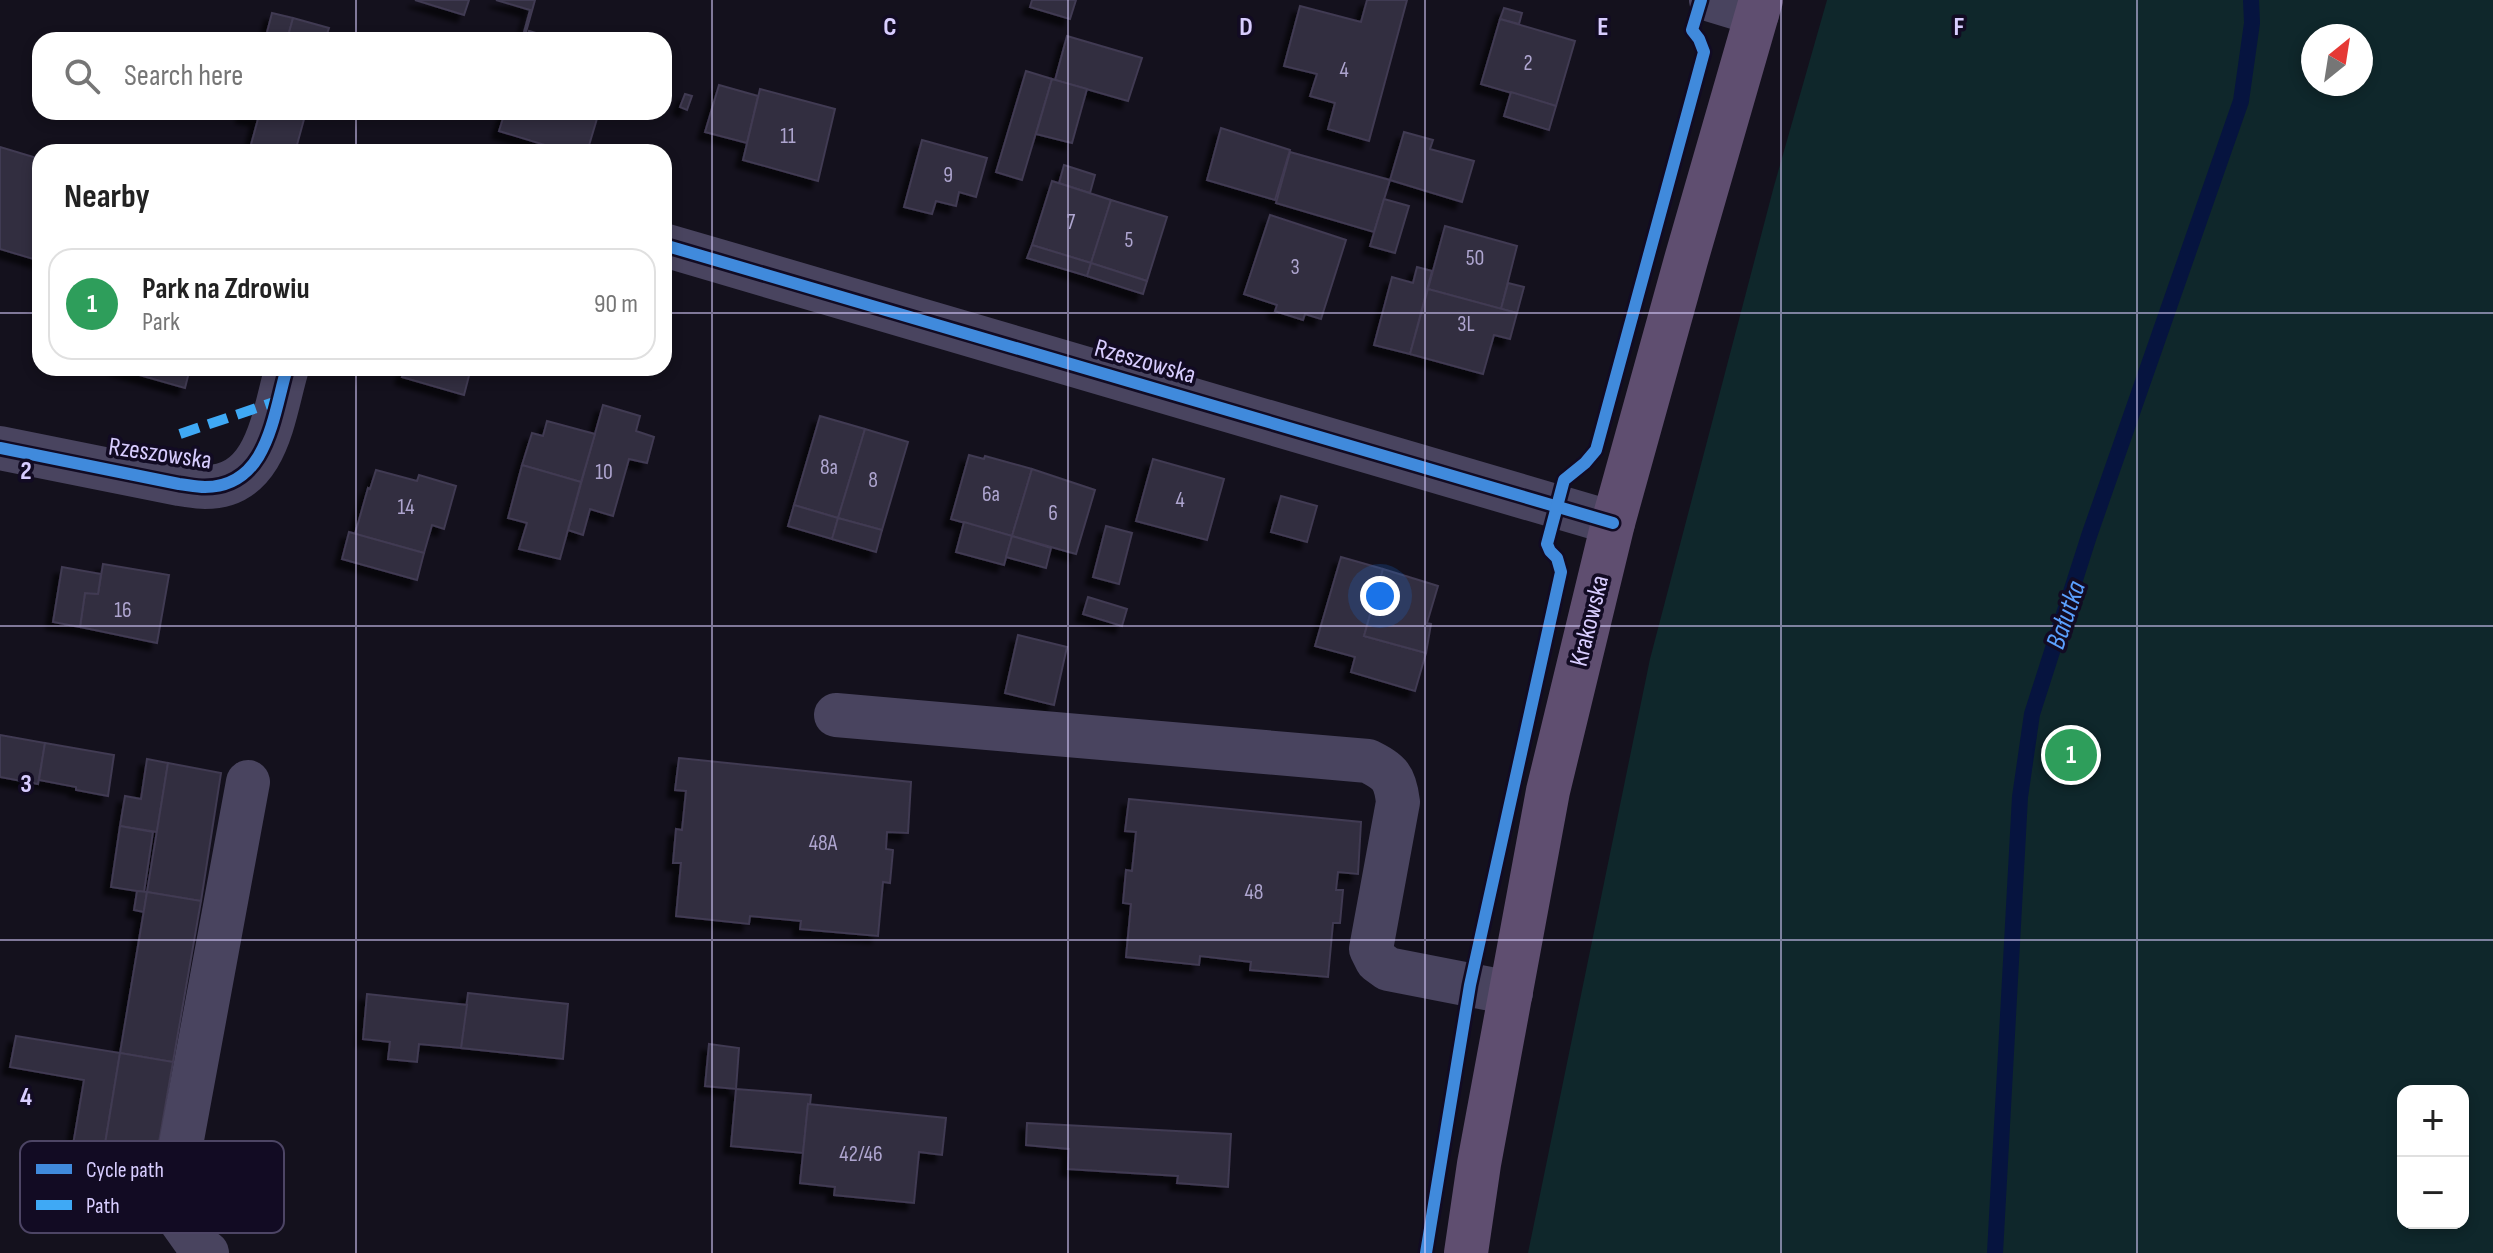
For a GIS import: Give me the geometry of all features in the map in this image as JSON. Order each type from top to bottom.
[{"type":"main road","name":"Krakowska","points":[[1466,1253],[1479,1164],[1548,791],[1613,523],[1759,7]]},
{"type":"street","points":[[1711,0],[1759,7]]},
{"type":"street","name":"Rzeszowska","points":[[672,247],[1613,523]]},
{"type":"street","name":"Rzeszowska","points":[[0,448],[179,484],[206,487],[233,482],[253,468],[264,450],[285,376]]},
{"type":"street","points":[[836,715],[1368,761],[1385,769],[1396,782],[1398,802],[1371,949],[1377,961],[1388,969],[1511,993]]},
{"type":"street","points":[[182,1141],[248,782]]},
{"type":"street","points":[[189,1233],[207,1253]]},
{"type":"green space","points":[[1827,0],[2493,0],[2493,1253],[1528,1253],[1650,659],[1774,186]]},
{"type":"building","points":[[415,0],[469,0],[464,15]]},
{"type":"building","points":[[496,0],[535,0],[526,32],[530,10]]},
{"type":"building","points":[[1032,0],[1076,0],[1070,19],[1030,7]]},
{"type":"building","points":[[1367,0],[1407,0],[1369,141],[1328,129],[1335,103],[1310,96],[1317,74],[1284,66],[1300,6],[1361,22]]},
{"type":"building","points":[[1504,8],[1522,13],[1519,24],[1500,19]]},
{"type":"building","points":[[272,13],[293,18],[289,32],[267,32]]},
{"type":"building","points":[[293,18],[329,28],[328,32],[289,32]]},
{"type":"building","points":[[1500,19],[1575,41],[1556,106],[1481,84]]},
{"type":"building","points":[[1067,36],[1142,58],[1128,101],[1055,80]]},
{"type":"building","points":[[1026,71],[1052,79],[1022,180],[996,172]]},
{"type":"building","points":[[1052,79],[1087,89],[1072,143],[1036,134]]},
{"type":"building","points":[[719,85],[758,96],[747,143],[705,132]]},
{"type":"building","points":[[760,89],[835,109],[818,181],[743,160]]},
{"type":"building","points":[[1511,92],[1556,106],[1549,130],[1504,116]]},
{"type":"building","points":[[685,94],[692,96],[687,110],[680,107]]},
{"type":"building","points":[[258,120],[304,120],[297,144],[251,144]]},
{"type":"building","points":[[502,120],[597,120],[589,144],[542,144],[499,131]]},
{"type":"building","points":[[1221,128],[1290,150],[1275,200],[1207,180]]},
{"type":"building","points":[[1404,132],[1433,140],[1430,149],[1474,161],[1462,202],[1390,180]]},
{"type":"building","points":[[922,140],[987,158],[976,197],[959,192],[956,206],[936,201],[932,214],[904,207]]},
{"type":"building","points":[[0,147],[32,157],[32,259],[0,249]]},
{"type":"building","points":[[1290,152],[1390,180],[1374,232],[1276,203]]},
{"type":"building","points":[[1064,165],[1095,175],[1090,193],[1059,183]]},
{"type":"building","points":[[1052,181],[1111,200],[1091,263],[1032,245]]},
{"type":"building","points":[[1384,199],[1409,206],[1395,253],[1370,246]]},
{"type":"building","points":[[1111,200],[1167,217],[1147,281],[1091,263]]},
{"type":"building","points":[[1270,215],[1346,240],[1321,319],[1305,314],[1303,320],[1275,311],[1277,305],[1244,294]]},
{"type":"building","points":[[1445,226],[1517,246],[1501,309],[1428,289]]},
{"type":"building","points":[[1032,245],[1091,263],[1087,276],[1027,258]]},
{"type":"building","points":[[1091,263],[1147,281],[1143,294],[1087,276]]},
{"type":"building","points":[[1417,267],[1432,271],[1410,354],[1374,345],[1392,277],[1413,283]]},
{"type":"building","points":[[1508,283],[1524,287],[1517,313],[1501,309]]},
{"type":"building","points":[[1428,289],[1517,313],[1510,339],[1494,335],[1483,374],[1410,354]]},
{"type":"building","points":[[143,376],[188,376],[185,388]]},
{"type":"building","points":[[402,376],[469,376],[464,395]]},
{"type":"building","points":[[603,405],[640,416],[636,431],[654,437],[647,463],[629,459],[613,516],[590,509],[583,535],[568,530]]},
{"type":"building","points":[[820,416],[865,429],[838,518],[794,505]]},
{"type":"building","points":[[547,421],[595,434],[581,482],[522,465],[532,433],[543,436]]},
{"type":"building","points":[[865,429],[908,442],[882,530],[838,518]]},
{"type":"building","points":[[969,455],[984,459],[985,456],[1032,469],[1012,536],[951,519]]},
{"type":"building","points":[[1153,459],[1224,479],[1207,540],[1136,521]]},
{"type":"building","points":[[522,465],[581,482],[560,559],[519,549],[527,523],[508,518]]},
{"type":"building","points":[[1032,469],[1095,490],[1076,554],[1012,536]]},
{"type":"building","points":[[376,470],[417,481],[419,475],[456,486],[444,529],[432,525],[424,553],[355,534]]},
{"type":"building","points":[[1281,496],[1317,506],[1307,542],[1271,532]]},
{"type":"building","points":[[794,505],[838,518],[832,539],[788,526]]},
{"type":"building","points":[[838,518],[882,530],[876,552],[832,539]]},
{"type":"building","points":[[964,522],[1012,536],[1004,565],[956,552]]},
{"type":"building","points":[[1106,526],[1132,533],[1119,584],[1093,577]]},
{"type":"building","points":[[349,532],[424,553],[417,580],[342,559]]},
{"type":"building","points":[[1012,536],[1051,548],[1046,568],[1006,557]]},
{"type":"building","points":[[1341,557],[1383,569],[1364,636],[1426,653],[1415,691],[1351,672],[1355,657],[1315,646]]},
{"type":"building","points":[[103,564],[169,575],[157,643],[80,627],[85,593],[98,594]]},
{"type":"building","points":[[62,567],[101,574],[98,594],[85,593],[80,627],[53,622]]},
{"type":"building","points":[[1383,569],[1438,586],[1427,623],[1431,624],[1426,653],[1364,636]]},
{"type":"building","points":[[1088,597],[1127,609],[1122,626],[1083,614]]},
{"type":"building","points":[[1018,635],[1067,647],[1054,705],[1005,693]]},
{"type":"building","points":[[0,735],[45,743],[38,784],[0,777]]},
{"type":"building","points":[[45,743],[114,755],[108,796],[39,780]]},
{"type":"building","points":[[679,758],[911,782],[908,833],[887,832],[886,849],[893,850],[890,883],[883,882],[878,936],[800,929],[801,921],[750,916],[749,924],[676,916],[681,863],[673,863],[676,829],[682,830],[686,791],[675,790]]},
{"type":"building","points":[[147,759],[168,763],[157,832],[120,826],[125,796],[141,799]]},
{"type":"building","points":[[168,763],[221,773],[201,901],[147,892]]},
{"type":"building","points":[[1129,799],[1361,822],[1358,874],[1338,872],[1336,890],[1343,890],[1340,923],[1333,923],[1328,977],[1250,970],[1251,962],[1200,956],[1199,965],[1126,957],[1131,904],[1123,903],[1126,870],[1132,871],[1136,832],[1125,831]]},
{"type":"building","points":[[120,826],[153,832],[144,892],[111,887]]},
{"type":"building","points":[[137,891],[147,892],[144,912],[134,910]]},
{"type":"building","points":[[147,892],[201,901],[173,1062],[120,1053]]},
{"type":"building","points":[[468,993],[568,1004],[563,1059],[461,1048]]},
{"type":"building","points":[[367,994],[467,1005],[461,1048],[419,1044],[417,1062],[388,1059],[390,1042],[363,1039]]},
{"type":"building","points":[[16,1036],[120,1053],[105,1141],[74,1141],[84,1080],[10,1067]]},
{"type":"building","points":[[709,1044],[739,1048],[736,1089],[705,1086]]},
{"type":"building","points":[[120,1053],[173,1062],[159,1141],[105,1141]]},
{"type":"building","points":[[736,1089],[811,1095],[803,1153],[731,1146]]},
{"type":"building","points":[[808,1104],[946,1118],[942,1155],[919,1152],[914,1203],[834,1195],[835,1187],[800,1183]]},
{"type":"building","points":[[1027,1123],[1231,1134],[1228,1187],[1177,1183],[1178,1176],[1068,1169],[1069,1149],[1026,1145]]},
{"type":"waterway","name":"Bałutka","points":[[1995,1253],[2020,797],[2032,714],[2089,536],[2241,101],[2252,23],[2251,0]]},
{"type":"marked path","points":[[180,434],[277,401]]},
{"type":"cycle path","points":[[1426,1253],[1470,985],[1561,572],[1557,558],[1547,544],[1564,480],[1596,450],[1704,52],[1692,30],[1701,0]]},
{"type":"cycle path","points":[[672,247],[1613,523]]},
{"type":"cycle path","points":[[0,448],[179,484],[205,487],[226,484],[242,475],[255,462],[272,426],[285,376]]},
{"type":"place","name":"Park na Zdrowiu","points":[[2071,755]]}]
